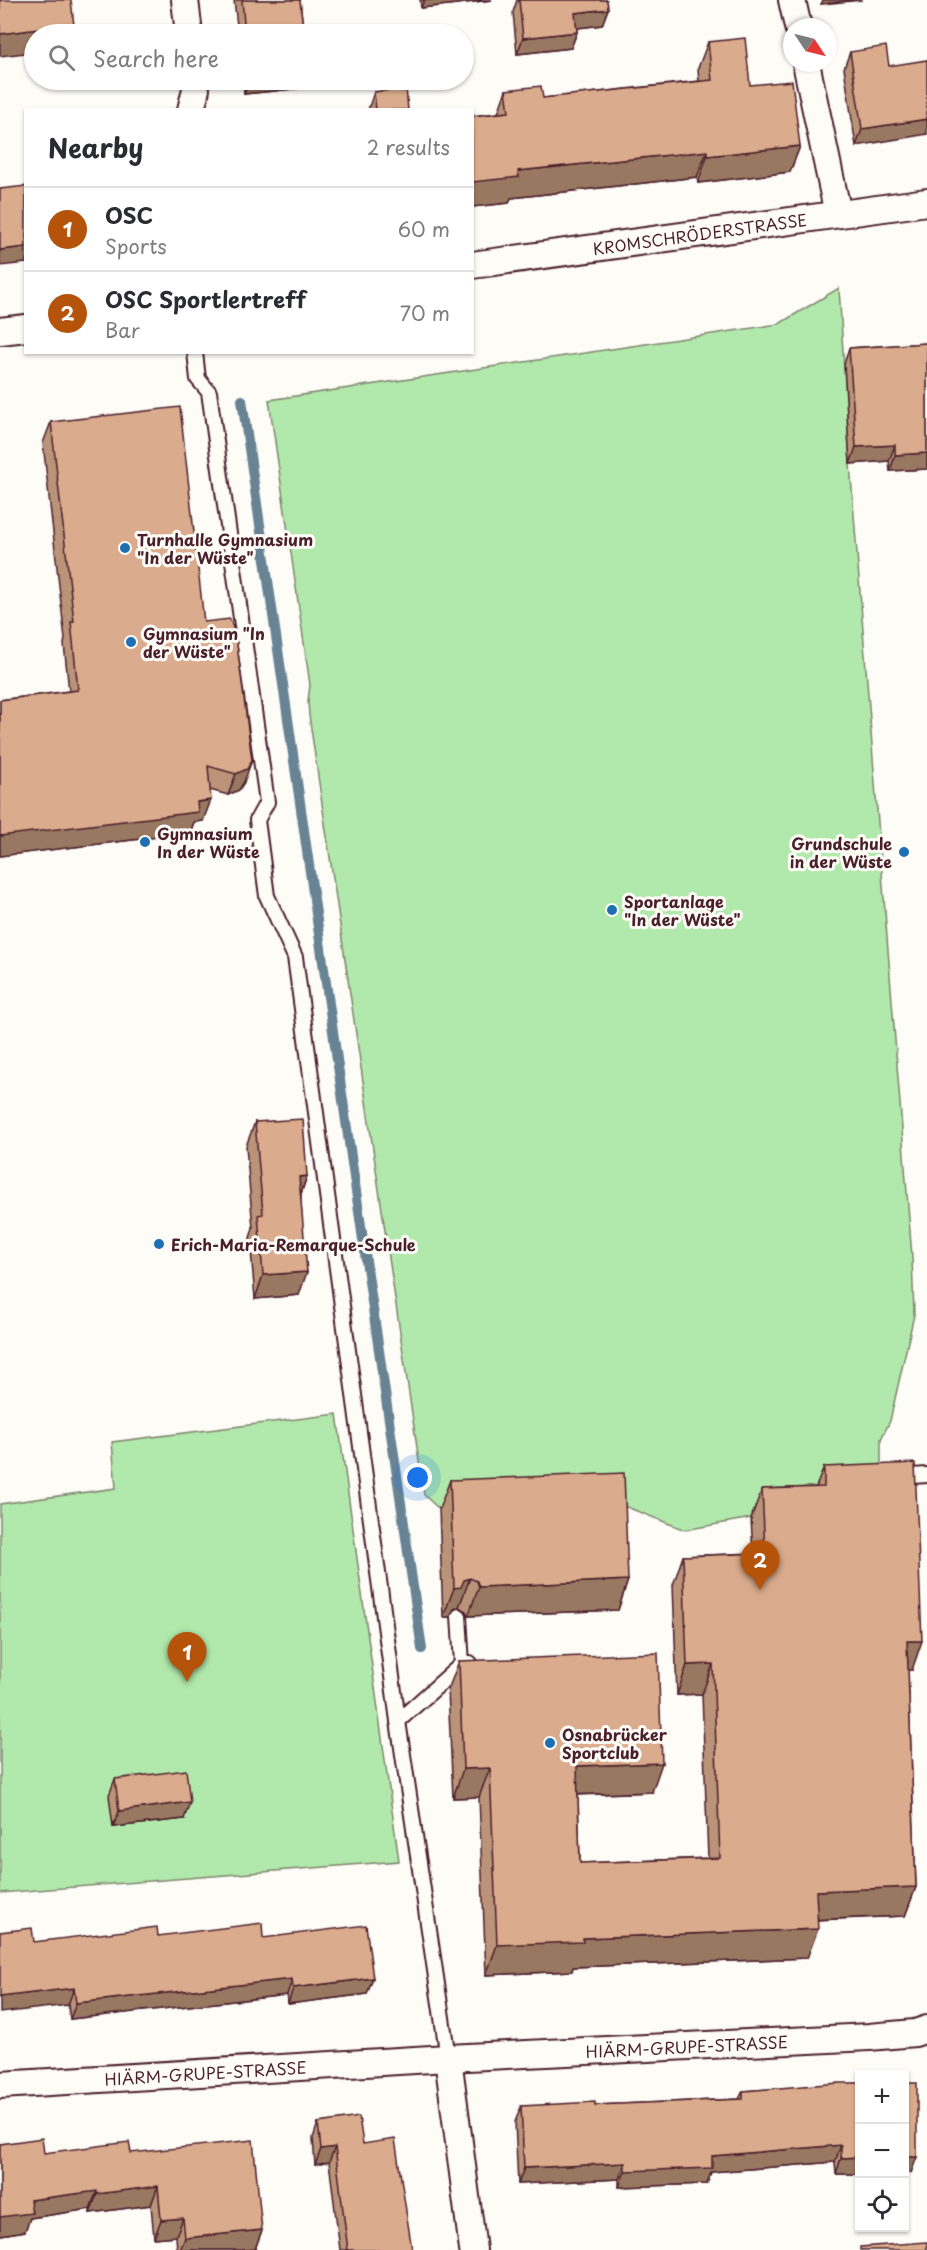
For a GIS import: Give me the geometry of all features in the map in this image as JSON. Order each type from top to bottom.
[{"type":"street","points":[[185,0],[188,24]]},
{"type":"street","points":[[792,0],[796,18]]},
{"type":"street","points":[[808,72],[838,214]]},
{"type":"street","points":[[191,108],[196,90]]},
{"type":"street","name":"KROMSCHRÖDERSTRASSE","points":[[474,265],[927,202]]},
{"type":"street","points":[[0,331],[24,328]]},
{"type":"street","name":"HIÄRM-GRUPE-STRASSE","points":[[0,2085],[448,2058],[869,2037],[915,2033],[927,2029]]},
{"type":"street","points":[[448,2058],[473,2250]]},
{"type":"lane","points":[[195,354],[198,379],[209,392],[267,802],[257,820],[267,896],[296,957],[398,1721],[448,2058]]},
{"type":"lane","points":[[880,1478],[927,1475]]},
{"type":"lane","points":[[459,1616],[462,1664]]},
{"type":"lane","points":[[398,1721],[462,1664],[485,1663]]},
{"type":"green space","name":"Sportanlage \"In der Wüste\"","points":[[839,288],[850,464],[912,1257],[914,1315],[890,1421],[881,1439],[881,1493],[813,1516],[751,1518],[685,1530],[614,1502],[439,1509],[424,1495],[309,715],[310,685],[269,400],[779,324]]},
{"type":"green space","points":[[337,1414],[399,1861],[0,1893],[0,1504],[116,1488],[112,1442]]},
{"type":"building","points":[[0,0],[71,0],[74,24],[24,24],[24,31],[0,34]]},
{"type":"building","points":[[242,0],[300,0],[302,24],[244,24]]},
{"type":"building","points":[[519,0],[607,0],[608,9],[575,13],[577,32],[523,38]]},
{"type":"building","points":[[745,38],[750,85],[792,81],[800,146],[707,156],[707,151],[518,171],[519,177],[474,182],[474,116],[509,112],[506,90],[541,86],[543,98],[712,80],[708,42]]},
{"type":"building","points":[[886,46],[889,66],[927,60],[927,119],[862,129],[850,52]]},
{"type":"building","points":[[406,90],[408,108],[376,108],[374,92]]},
{"type":"building","points":[[24,186],[24,247],[0,250],[0,189]]},
{"type":"building","points":[[927,343],[927,453],[895,455],[895,445],[856,447],[849,348]]},
{"type":"building","name":"Gymnasium \"In der Wüste\"","points":[[180,407],[204,622],[230,619],[236,637],[252,760],[247,769],[236,774],[208,766],[211,800],[197,802],[198,812],[0,836],[0,700],[78,690],[71,622],[74,622],[51,422]]},
{"type":"building","points":[[303,1119],[307,1176],[299,1177],[307,1272],[263,1275],[258,1215],[263,1214],[255,1122]]},
{"type":"building","name":"Osnabrücker Sportclub","points":[[915,1463],[922,1641],[907,1641],[916,1887],[816,1891],[818,1929],[583,1938],[583,1942],[497,1945],[490,1768],[463,1769],[459,1661],[658,1653],[662,1763],[577,1766],[580,1863],[720,1858],[713,1664],[687,1665],[683,1556],[765,1553],[762,1489],[824,1487],[824,1467]]},
{"type":"building","points":[[624,1473],[628,1580],[479,1587],[477,1581],[470,1578],[464,1580],[461,1587],[454,1588],[450,1480]]},
{"type":"building","points":[[186,1770],[190,1802],[119,1811],[115,1779]]},
{"type":"building","points":[[262,1923],[263,1938],[366,1925],[373,1978],[293,1988],[292,1979],[76,2003],[74,1988],[0,1997],[0,1932],[32,1928],[34,1942],[157,1927],[158,1936]]},
{"type":"building","points":[[855,2083],[855,2157],[841,2158],[841,2145],[712,2156],[712,2168],[625,2171],[625,2163],[524,2168],[521,2106],[743,2099],[743,2091]]},
{"type":"building","points":[[909,2083],[917,2083],[917,2157],[909,2157]]},
{"type":"building","points":[[359,2117],[363,2144],[395,2139],[412,2250],[348,2250],[335,2147],[321,2149],[318,2123]]},
{"type":"building","points":[[42,2138],[44,2153],[129,2142],[131,2153],[253,2140],[262,2230],[185,2238],[183,2218],[161,2220],[158,2186],[30,2200],[32,2213],[0,2217],[0,2144]]},
{"type":"building","points":[[927,2242],[927,2250],[860,2250],[860,2247]]},
{"type":"waterway","points":[[242,400],[422,1649]]},
{"type":"place","name":"Turnhalle Gymnasium \"In der Wüste\"","points":[[125,548]]},
{"type":"place","name":"Gymnasium \"In der Wüste\"","points":[[131,642]]},
{"type":"place","name":"Gymnasium In der Wüste","points":[[145,842]]},
{"type":"place","name":"Grundschule in der Wüste","points":[[904,852]]},
{"type":"place","name":"Sportanlage \"In der Wüste\"","points":[[612,910]]},
{"type":"place","name":"Erich-Maria-Remarque-Schule","points":[[159,1244]]},
{"type":"place","name":"OSC Sportlertreff","points":[[760,1590]]},
{"type":"place","name":"OSC","points":[[187,1682]]},
{"type":"place","name":"Osnabrücker Sportclub","points":[[550,1743]]}]
